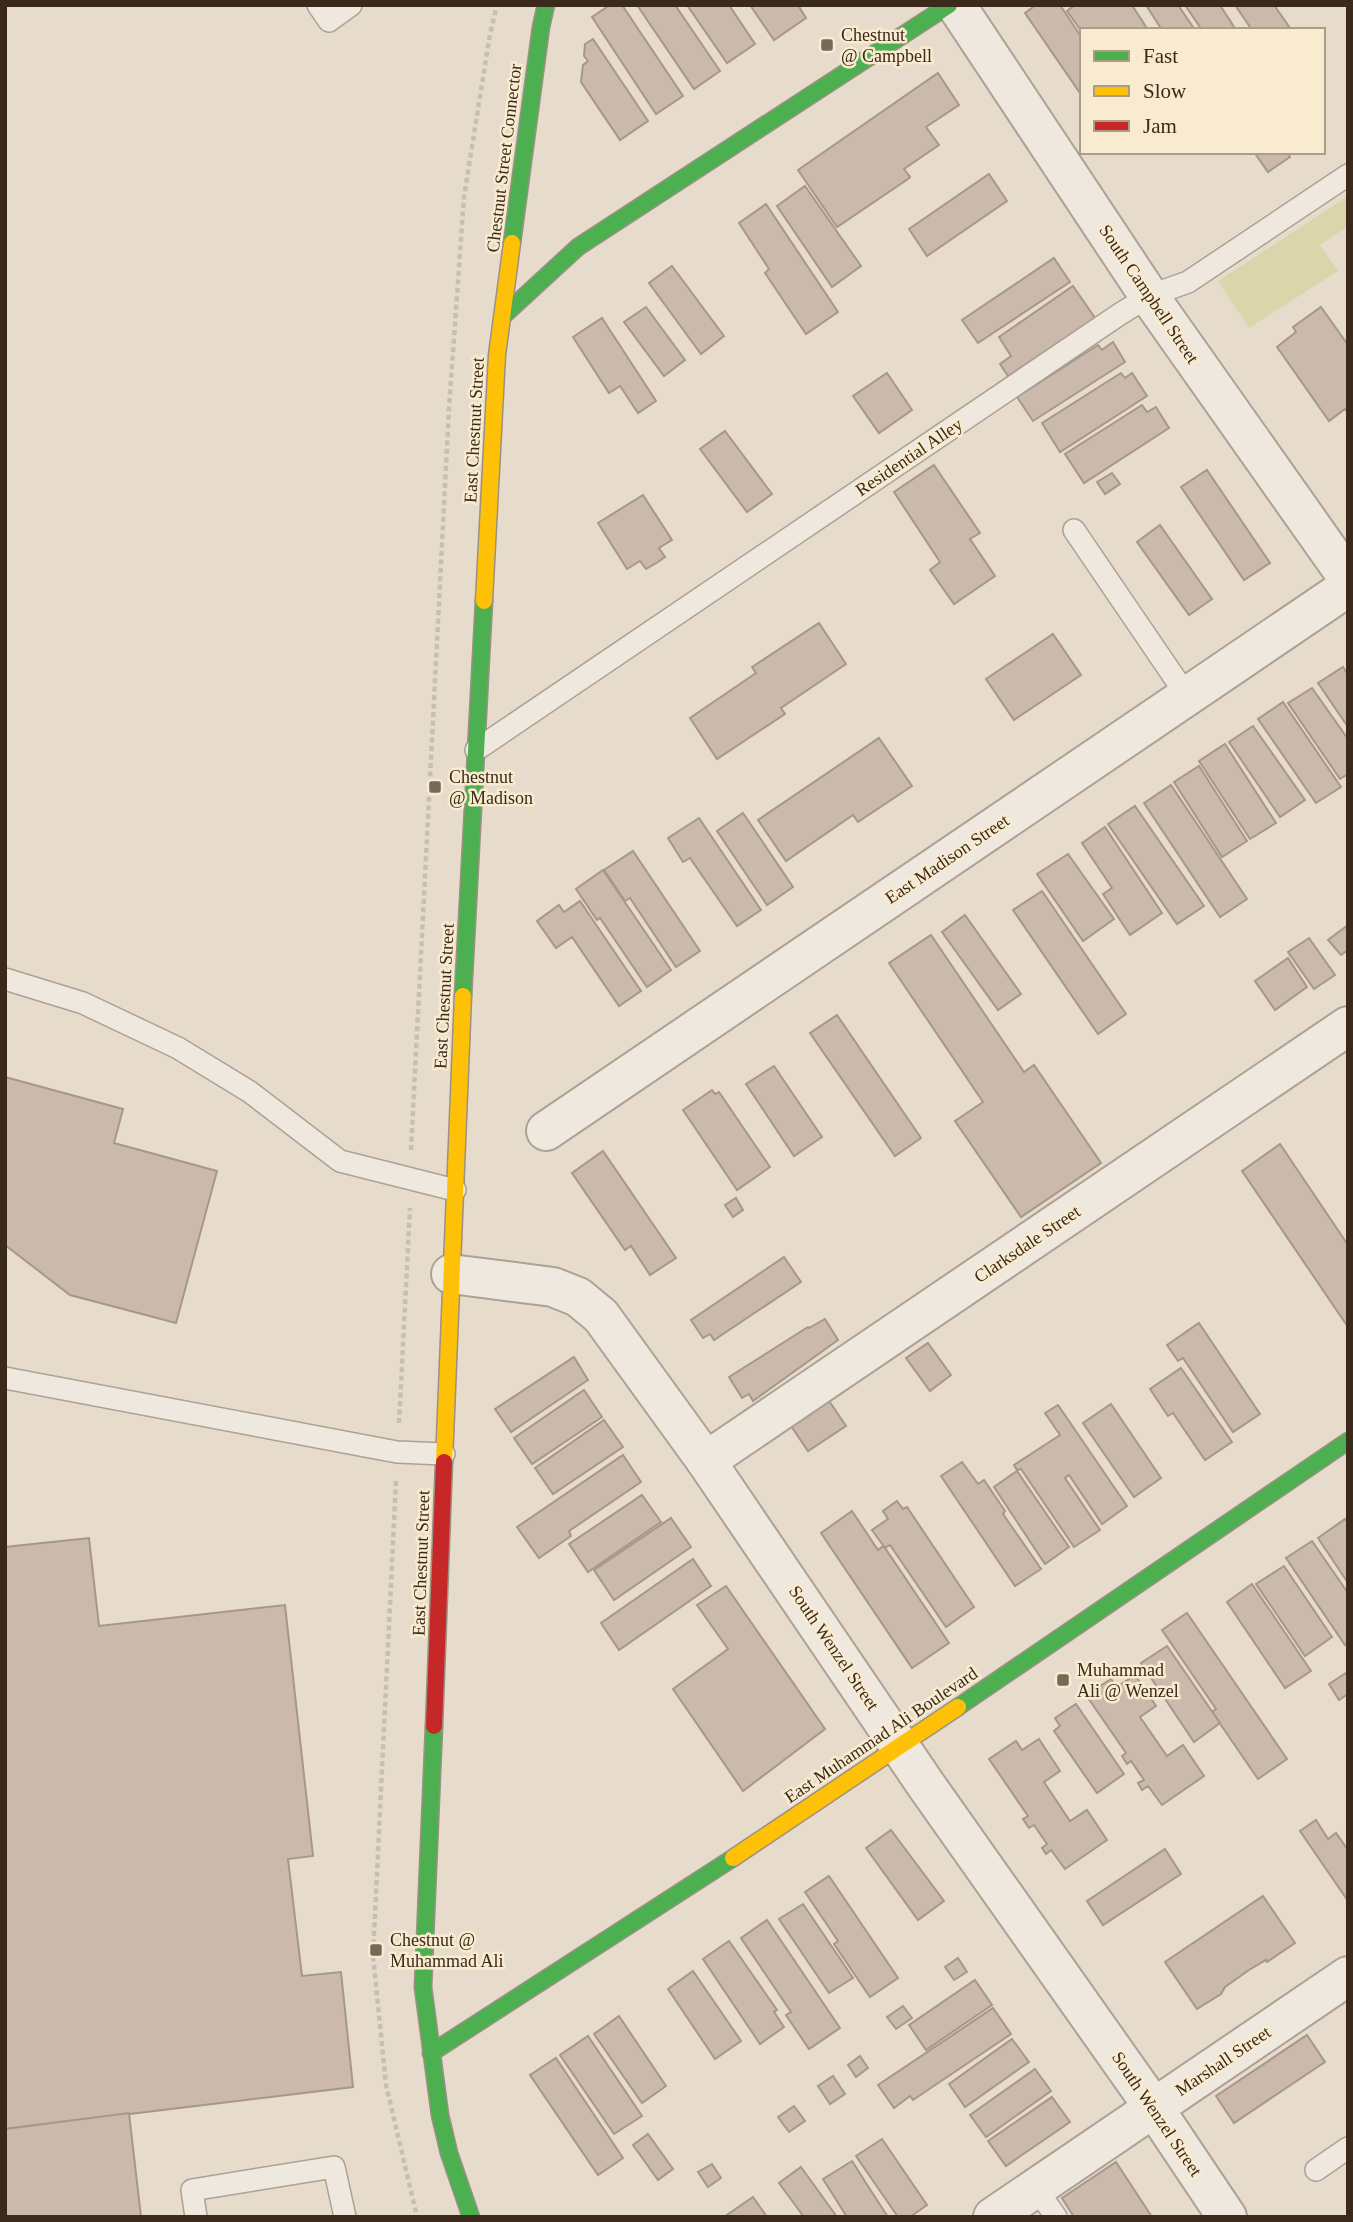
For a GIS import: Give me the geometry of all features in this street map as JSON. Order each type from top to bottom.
[{"type":"main road","name":"Chestnut Street Connector","points":[[503,316],[546,5]]},
{"type":"main road","points":[[503,316],[578,247],[949,5]]},
{"type":"main road","name":"East Chestnut Street","points":[[471,2217],[449,2153],[440,2115],[424,1987],[451,1274],[496,368],[503,316]]},
{"type":"main road","name":"East Muhammad Ali Boulevard","points":[[431,2053],[783,1826],[1348,1441]]},
{"type":"street","name":"South Campbell Street","points":[[956,5],[1149,296],[1348,578]]},
{"type":"street","name":"East Madison Street","points":[[547,1131],[1348,587]]},
{"type":"street","name":"Clarksdale Street","points":[[706,1461],[1348,1026]]},
{"type":"street","name":"South Wenzel Street","points":[[451,1274],[553,1287],[578,1297],[601,1316],[706,1461],[1227,2217]]},
{"type":"street","name":"Marshall Street","points":[[993,2217],[1046,2202],[1154,2108],[1348,1976]]},
{"type":"lane","points":[[318,5],[329,20],[351,5]]},
{"type":"lane","name":"Residential Alley","points":[[476,750],[1149,296],[1188,282],[1348,175]]},
{"type":"lane","points":[[1073,530],[1187,696]]},
{"type":"lane","points":[[5,979],[83,1003],[178,1048],[250,1092],[340,1161],[455,1190]]},
{"type":"lane","points":[[5,1378],[397,1452],[444,1454]]},
{"type":"lane","points":[[1316,2169],[1348,2148]]},
{"type":"lane","points":[[196,2217],[192,2190],[334,2167],[345,2217]]},
{"type":"shaded area","points":[[1348,196],[1348,226],[1320,245],[1338,271],[1249,328],[1218,281]]},
{"type":"building","points":[[610,5],[622,5],[683,96],[656,114],[592,17]]},
{"type":"building","points":[[637,5],[675,5],[720,71],[694,89]]},
{"type":"building","points":[[687,5],[729,5],[755,44],[727,63]]},
{"type":"building","points":[[750,5],[798,5],[806,18],[774,40]]},
{"type":"building","points":[[1036,5],[1060,5],[1080,35],[1080,93],[1025,13]]},
{"type":"building","points":[[1075,5],[1132,5],[1147,28],[1080,29],[1067,11]]},
{"type":"building","points":[[1146,5],[1178,5],[1194,28],[1161,28]]},
{"type":"building","points":[[1185,5],[1220,5],[1235,28],[1201,28]]},
{"type":"building","points":[[1235,5],[1274,5],[1290,28],[1251,28]]},
{"type":"building","points":[[593,39],[648,121],[620,140],[581,82],[583,65],[588,61],[584,56],[585,44]]},
{"type":"building","points":[[938,73],[959,105],[926,127],[939,145],[904,169],[910,177],[908,179],[837,227],[798,170]]},
{"type":"building","points":[[1255,154],[1288,154],[1290,157],[1268,172]]},
{"type":"building","points":[[989,174],[1007,201],[927,256],[909,229]]},
{"type":"building","points":[[805,186],[861,266],[832,287],[777,206]]},
{"type":"building","points":[[766,204],[838,312],[806,334],[765,273],[769,269],[739,223]]},
{"type":"building","points":[[1054,258],[1070,282],[978,343],[962,320]]},
{"type":"building","points":[[672,266],[724,336],[701,354],[649,283]]},
{"type":"building","points":[[1073,286],[1095,318],[1008,376],[1000,364],[1011,356],[999,337]]},
{"type":"building","points":[[646,307],[685,360],[664,376],[624,322]]},
{"type":"building","points":[[1321,307],[1348,345],[1348,413],[1345,409],[1329,421],[1277,347],[1296,332],[1293,327]]},
{"type":"building","points":[[602,318],[656,401],[638,413],[620,386],[609,393],[573,337]]},
{"type":"building","points":[[1113,342],[1125,362],[1033,421],[1017,397],[1098,345],[1102,350]]},
{"type":"building","points":[[887,373],[912,410],[879,433],[853,396]]},
{"type":"building","points":[[1121,373],[1125,378],[1132,373],[1147,396],[1060,452],[1042,423]]},
{"type":"building","points":[[1142,405],[1147,412],[1156,407],[1169,428],[1084,483],[1065,454]]},
{"type":"building","points":[[725,431],[772,494],[747,512],[700,449]]},
{"type":"building","points":[[934,465],[980,533],[970,539],[995,576],[954,604],[930,570],[940,562],[894,492]]},
{"type":"building","points":[[1207,470],[1270,563],[1244,580],[1181,487]]},
{"type":"building","points":[[1112,473],[1120,484],[1105,494],[1097,482]]},
{"type":"building","points":[[643,495],[672,540],[659,548],[665,557],[658,562],[646,569],[640,561],[627,569],[598,523]]},
{"type":"building","points":[[1160,525],[1212,599],[1189,615],[1137,542]]},
{"type":"building","points":[[819,623],[846,664],[781,708],[785,714],[717,759],[690,718],[756,673],[752,667]]},
{"type":"building","points":[[1053,634],[1081,675],[1014,720],[986,679]]},
{"type":"building","points":[[1343,667],[1348,675],[1348,727],[1318,683]]},
{"type":"building","points":[[1312,688],[1348,739],[1348,774],[1340,779],[1288,703]]},
{"type":"building","points":[[1283,702],[1341,787],[1316,803],[1258,719]]},
{"type":"building","points":[[1253,726],[1305,800],[1280,817],[1229,742]]},
{"type":"building","points":[[879,738],[912,786],[858,822],[853,815],[786,861],[758,820]]},
{"type":"building","points":[[1225,744],[1276,823],[1250,839],[1199,761]]},
{"type":"building","points":[[1199,766],[1247,841],[1222,857],[1174,782]]},
{"type":"building","points":[[1171,785],[1247,899],[1220,917],[1144,803]]},
{"type":"building","points":[[1135,806],[1204,906],[1177,924],[1108,824]]},
{"type":"building","points":[[743,813],[793,887],[767,905],[717,831]]},
{"type":"building","points":[[699,818],[761,910],[737,926],[690,858],[683,862],[668,838]]},
{"type":"building","points":[[1105,827],[1162,913],[1130,935],[1103,894],[1112,888],[1082,843]]},
{"type":"building","points":[[633,851],[700,951],[676,967],[630,898],[625,901],[604,870]]},
{"type":"building","points":[[1068,854],[1114,919],[1083,941],[1037,874]]},
{"type":"building","points":[[603,870],[671,970],[647,987],[600,918],[597,920],[576,889]]},
{"type":"building","points":[[1042,891],[1126,1014],[1098,1034],[1013,910]]},
{"type":"building","points":[[580,901],[641,991],[619,1006],[572,937],[556,948],[537,921],[559,905],[564,912]]},
{"type":"building","points":[[965,915],[1021,994],[998,1010],[942,932]]},
{"type":"building","points":[[1348,925],[1348,950],[1341,955],[1328,940]]},
{"type":"building","points":[[931,935],[1024,1072],[1034,1065],[1101,1163],[1021,1217],[955,1121],[983,1102],[889,963]]},
{"type":"building","points":[[1309,938],[1335,975],[1314,989],[1288,952]]},
{"type":"building","points":[[1288,958],[1307,987],[1275,1010],[1255,981]]},
{"type":"building","points":[[837,1015],[921,1138],[895,1156],[810,1033]]},
{"type":"building","points":[[774,1066],[822,1137],[794,1156],[746,1084]]},
{"type":"building","points":[[5,1077],[123,1109],[114,1143],[217,1171],[176,1323],[70,1295],[5,1245]]},
{"type":"building","points":[[712,1090],[715,1094],[719,1092],[770,1167],[737,1190],[683,1110]]},
{"type":"building","points":[[1280,1144],[1348,1245],[1348,1327],[1242,1171]]},
{"type":"building","points":[[603,1151],[676,1258],[650,1275],[631,1246],[625,1250],[572,1173]]},
{"type":"building","points":[[736,1198],[743,1210],[733,1217],[725,1205]]},
{"type":"building","points":[[784,1257],[801,1282],[714,1340],[710,1334],[703,1338],[691,1320]]},
{"type":"building","points":[[825,1319],[838,1340],[753,1401],[749,1394],[742,1398],[729,1377]]},
{"type":"building","points":[[1199,1323],[1260,1414],[1233,1432],[1183,1358],[1178,1361],[1167,1345]]},
{"type":"building","points":[[928,1343],[951,1375],[930,1391],[906,1358]]},
{"type":"building","points":[[574,1357],[588,1380],[511,1432],[495,1409]]},
{"type":"building","points":[[1181,1368],[1232,1442],[1205,1460],[1173,1413],[1168,1416],[1150,1389]]},
{"type":"building","points":[[821,1389],[846,1426],[808,1451],[783,1414]]},
{"type":"building","points":[[584,1390],[602,1417],[532,1464],[514,1438]]},
{"type":"building","points":[[1111,1404],[1161,1478],[1134,1497],[1083,1423]]},
{"type":"building","points":[[1058,1405],[1127,1506],[1102,1524],[1069,1475],[1065,1478],[1100,1530],[1074,1547],[1021,1469],[1017,1470],[1014,1465],[1060,1435],[1045,1413]]},
{"type":"building","points":[[604,1420],[623,1447],[553,1494],[535,1468]]},
{"type":"building","points":[[623,1455],[641,1482],[569,1531],[571,1536],[539,1558],[517,1527]]},
{"type":"building","points":[[962,1462],[978,1484],[984,1480],[1005,1511],[1003,1514],[1041,1569],[1015,1586],[941,1476]]},
{"type":"building","points":[[1017,1471],[1069,1547],[1045,1564],[994,1487]]},
{"type":"building","points":[[642,1495],[661,1522],[588,1572],[569,1544]]},
{"type":"building","points":[[897,1501],[903,1509],[907,1507],[974,1607],[946,1627],[890,1545],[885,1548],[872,1530],[888,1519],[883,1511]]},
{"type":"building","points":[[852,1511],[878,1550],[883,1546],[885,1548],[949,1643],[912,1668],[821,1533]]},
{"type":"building","points":[[671,1518],[691,1547],[614,1600],[594,1570]]},
{"type":"building","points":[[1345,1519],[1348,1523],[1348,1583],[1318,1538]]},
{"type":"building","points":[[89,1538],[99,1626],[285,1605],[313,1856],[288,1859],[302,1976],[341,1972],[353,2087],[5,2129],[5,1547]]},
{"type":"building","points":[[1312,1541],[1348,1593],[1348,1643],[1345,1645],[1286,1558]]},
{"type":"building","points":[[693,1559],[711,1586],[619,1650],[601,1623]]},
{"type":"building","points":[[1284,1566],[1332,1637],[1305,1656],[1256,1584]]},
{"type":"building","points":[[1252,1584],[1311,1671],[1285,1688],[1227,1602]]},
{"type":"building","points":[[726,1586],[825,1729],[743,1791],[673,1689],[728,1649],[697,1605]]},
{"type":"building","points":[[1187,1613],[1287,1759],[1258,1779],[1212,1712],[1216,1709],[1162,1630]]},
{"type":"building","points":[[1167,1646],[1220,1723],[1194,1742],[1141,1663]]},
{"type":"building","points":[[1346,1673],[1348,1694],[1339,1700],[1329,1684]]},
{"type":"building","points":[[1135,1675],[1156,1706],[1140,1717],[1167,1756],[1183,1745],[1204,1776],[1162,1805],[1148,1786],[1142,1790],[1138,1783],[1144,1780],[1131,1761],[1127,1764],[1122,1756],[1126,1753],[1086,1695],[1111,1679],[1117,1687]]},
{"type":"building","points":[[1076,1704],[1124,1774],[1097,1793],[1054,1731],[1060,1726],[1055,1718]]},
{"type":"building","points":[[1039,1739],[1060,1771],[1044,1782],[1070,1821],[1087,1810],[1107,1840],[1065,1869],[1051,1850],[1046,1854],[1042,1848],[1047,1844],[1034,1825],[1029,1828],[1023,1819],[1028,1816],[989,1759],[1016,1741],[1022,1750]]},
{"type":"building","points":[[1316,1820],[1328,1839],[1336,1833],[1348,1850],[1348,1901],[1300,1831]]},
{"type":"building","points":[[891,1830],[944,1901],[918,1920],[866,1848]]},
{"type":"building","points":[[1165,1849],[1181,1874],[1103,1925],[1087,1901]]},
{"type":"building","points":[[829,1876],[898,1978],[870,1997],[834,1944],[838,1941],[805,1892]]},
{"type":"building","points":[[1263,1896],[1295,1943],[1267,1962],[1266,1960],[1249,1970],[1225,1987],[1221,1994],[1197,2009],[1165,1962]]},
{"type":"building","points":[[803,1904],[853,1978],[829,1993],[779,1919]]},
{"type":"building","points":[[767,1920],[840,2028],[809,2049],[786,2015],[791,2012],[741,1938]]},
{"type":"building","points":[[729,1941],[777,2010],[774,2012],[784,2027],[760,2044],[703,1959]]},
{"type":"building","points":[[958,1958],[967,1972],[954,1980],[945,1967]]},
{"type":"building","points":[[693,1971],[741,2041],[715,2059],[668,1989]]},
{"type":"building","points":[[975,1980],[992,2005],[926,2050],[909,2025]]},
{"type":"building","points":[[903,2006],[912,2018],[896,2029],[887,2017]]},
{"type":"building","points":[[993,2008],[1011,2034],[913,2100],[910,2096],[894,2108],[878,2085]]},
{"type":"building","points":[[619,2016],[666,2086],[642,2103],[594,2034]]},
{"type":"building","points":[[1307,2035],[1325,2062],[1234,2123],[1216,2096]]},
{"type":"building","points":[[588,2036],[642,2116],[614,2134],[560,2055]]},
{"type":"building","points":[[1012,2039],[1029,2062],[965,2107],[949,2084]]},
{"type":"building","points":[[860,2056],[868,2068],[856,2077],[848,2065]]},
{"type":"building","points":[[556,2058],[623,2158],[598,2175],[530,2075]]},
{"type":"building","points":[[1035,2069],[1051,2091],[986,2137],[970,2115]]},
{"type":"building","points":[[833,2076],[845,2094],[830,2104],[818,2086]]},
{"type":"building","points":[[1052,2097],[1070,2122],[1006,2166],[988,2141]]},
{"type":"building","points":[[794,2106],[805,2121],[789,2132],[778,2117]]},
{"type":"building","points":[[129,2113],[141,2217],[5,2217],[5,2129]]},
{"type":"building","points":[[648,2134],[673,2169],[658,2180],[633,2145]]},
{"type":"building","points":[[882,2139],[927,2205],[910,2217],[898,2217],[856,2156]]},
{"type":"building","points":[[852,2161],[888,2217],[847,2217],[823,2179]]},
{"type":"building","points":[[1116,2162],[1152,2217],[1074,2217],[1062,2198]]},
{"type":"building","points":[[712,2164],[721,2178],[708,2187],[698,2172]]},
{"type":"building","points":[[801,2167],[837,2217],[804,2217],[779,2183]]},
{"type":"building","points":[[753,2197],[767,2217],[727,2215]]},
{"type":"traffic: fast","points":[[512,243],[546,5]]},
{"type":"traffic: fast","points":[[503,316],[578,247],[949,5]]},
{"type":"traffic: fast","points":[[463,996],[484,601]]},
{"type":"traffic: fast","points":[[958,1707],[1348,1441]]},
{"type":"traffic: fast","points":[[434,1726],[423,1987],[440,2115],[449,2153],[471,2217]]},
{"type":"traffic: fast","points":[[431,2053],[733,1858]]},
{"type":"traffic: slow","points":[[484,601],[497,355],[512,243]]},
{"type":"traffic: slow","points":[[444,1462],[463,996]]},
{"type":"traffic: slow","points":[[733,1858],[958,1707]]},
{"type":"traffic: jam","points":[[434,1726],[444,1462]]},
{"type":"place","name":"Chestnut @ Campbell","points":[[827,45]]},
{"type":"place","name":"Chestnut @ Madison","points":[[435,787]]},
{"type":"place","name":"Muhammad Ali @ Wenzel","points":[[1063,1680]]},
{"type":"place","name":"Chestnut @ Muhammad Ali","points":[[376,1950]]}]
